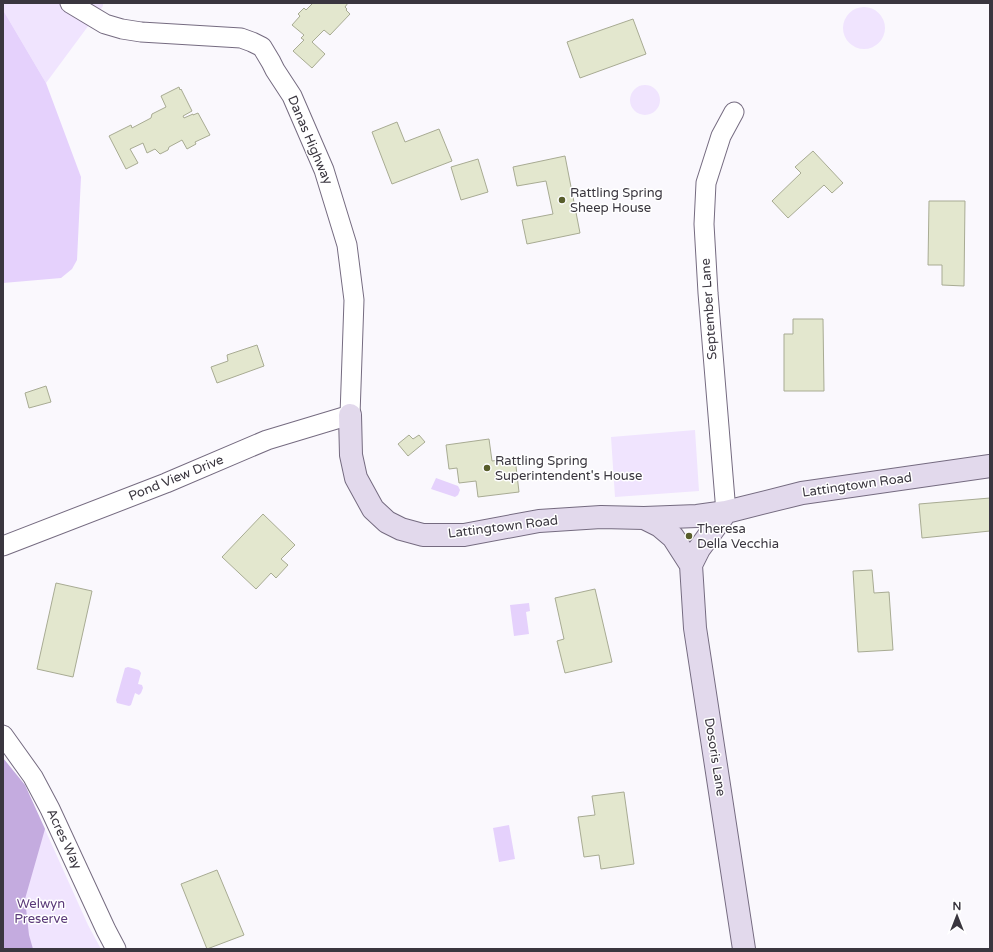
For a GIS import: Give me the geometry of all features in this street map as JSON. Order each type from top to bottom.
[{"type":"street","name":"Danas Highway","points":[[70,3],[105,24],[122,29],[141,32],[241,38],[262,47],[292,96],[306,125],[324,170],[347,245],[354,300],[350,415]]},
{"type":"street","name":"September Lane","points":[[726,512],[708,293],[704,224],[706,183],[721,136],[734,112]]},
{"type":"street","name":"Lattingtown Road","points":[[350,415],[350,455],[356,478],[372,509],[387,522],[401,529],[423,535],[464,535],[539,521],[601,516],[644,518],[697,516],[726,512],[802,493],[990,466]]},
{"type":"street","name":"Pond View Drive","points":[[3,546],[166,483],[266,440],[350,415]]},
{"type":"street","points":[[690,565],[698,549],[726,512]]},
{"type":"street","name":"Lattingtown Road","points":[[644,518],[660,526],[672,537],[690,565]]},
{"type":"street","name":"Dosoris Lane","points":[[690,565],[696,628],[744,949]]},
{"type":"street","name":"Acres Way","points":[[3,735],[32,778],[50,809],[116,949]]},
{"type":"green space","points":[[3,3],[103,3],[103,6],[46,83],[3,10]]},
{"type":"green space","points":[[864,7],[879,13],[885,28],[879,43],[864,49],[849,43],[843,28],[849,13]]},
{"type":"green space","points":[[645,85],[656,89],[660,100],[656,111],[645,115],[634,111],[630,100],[634,89]]},
{"type":"green space","points":[[695,430],[699,491],[615,497],[611,437]]},
{"type":"green space","name":"Welwyn Preserve","points":[[3,758],[25,785],[88,925],[101,949],[3,949]]},
{"type":"shaded area","points":[[3,10],[46,83],[81,177],[77,260],[72,269],[61,278],[3,283]]},
{"type":"shaded area","points":[[436,478],[458,486],[460,490],[458,495],[455,497],[431,489]]},
{"type":"shaded area","points":[[529,603],[530,611],[526,612],[529,634],[514,636],[510,605]]},
{"type":"shaded area","points":[[128,667],[139,670],[141,673],[138,684],[142,685],[143,688],[139,695],[135,693],[131,705],[129,706],[117,703],[116,700],[125,668]]},
{"type":"shaded area","points":[[3,758],[25,785],[45,829],[25,899],[29,935],[33,949],[3,949]]},
{"type":"shaded area","points":[[509,825],[515,859],[499,862],[493,828]]},
{"type":"building","points":[[313,3],[348,3],[345,7],[350,14],[330,35],[324,30],[312,42],[325,54],[312,68],[293,51],[304,40],[301,38],[304,35],[292,25],[300,16],[298,14],[304,8],[306,10]]},
{"type":"building","points":[[633,19],[646,54],[580,78],[567,42]]},
{"type":"building","points":[[179,87],[192,111],[183,116],[184,118],[198,113],[210,135],[195,142],[196,144],[187,149],[182,140],[160,154],[155,149],[147,153],[143,143],[130,149],[138,163],[126,169],[109,136],[131,125],[132,128],[151,118],[152,114],[166,107],[161,96]]},
{"type":"building","points":[[397,122],[405,142],[439,129],[452,161],[392,184],[372,132]]},
{"type":"building","points":[[813,151],[843,183],[832,193],[824,185],[788,218],[772,201],[801,173],[795,167]]},
{"type":"building","name":"Rattling Spring Sheep House","points":[[565,156],[580,233],[527,244],[522,220],[553,214],[546,181],[517,186],[513,167]]},
{"type":"building","points":[[478,159],[488,192],[461,200],[451,167]]},
{"type":"building","points":[[929,201],[965,201],[964,286],[942,285],[942,265],[928,265]]},
{"type":"building","points":[[793,319],[823,319],[824,391],[784,391],[784,334],[793,334]]},
{"type":"building","points":[[257,345],[264,366],[217,383],[211,367],[228,361],[227,355]]},
{"type":"building","points":[[46,386],[51,402],[29,408],[25,393]]},
{"type":"building","points":[[409,435],[413,439],[419,435],[425,442],[408,456],[398,444]]},
{"type":"building","name":"Rattling Spring Superintendent's House","points":[[489,439],[492,461],[515,458],[519,492],[478,497],[476,481],[459,483],[457,468],[449,469],[446,445]]},
{"type":"building","points":[[990,498],[990,531],[922,538],[919,504]]},
{"type":"building","points":[[263,514],[295,545],[281,559],[288,565],[276,578],[271,573],[256,589],[222,557]]},
{"type":"building","points":[[872,570],[874,593],[889,592],[893,650],[858,652],[853,571]]},
{"type":"building","points":[[56,583],[92,591],[73,677],[37,669]]},
{"type":"building","points":[[595,589],[612,662],[565,673],[557,641],[564,639],[555,598]]},
{"type":"building","points":[[624,792],[634,864],[601,869],[599,855],[584,857],[578,817],[595,815],[592,796]]},
{"type":"building","points":[[217,870],[244,935],[207,949],[181,884]]},
{"type":"place","name":"Rattling Spring Sheep House","points":[[562,200]]},
{"type":"place","name":"Rattling Spring Superintendent's House","points":[[487,468]]},
{"type":"place","name":"Theresa Della Vecchia","points":[[689,536]]}]
